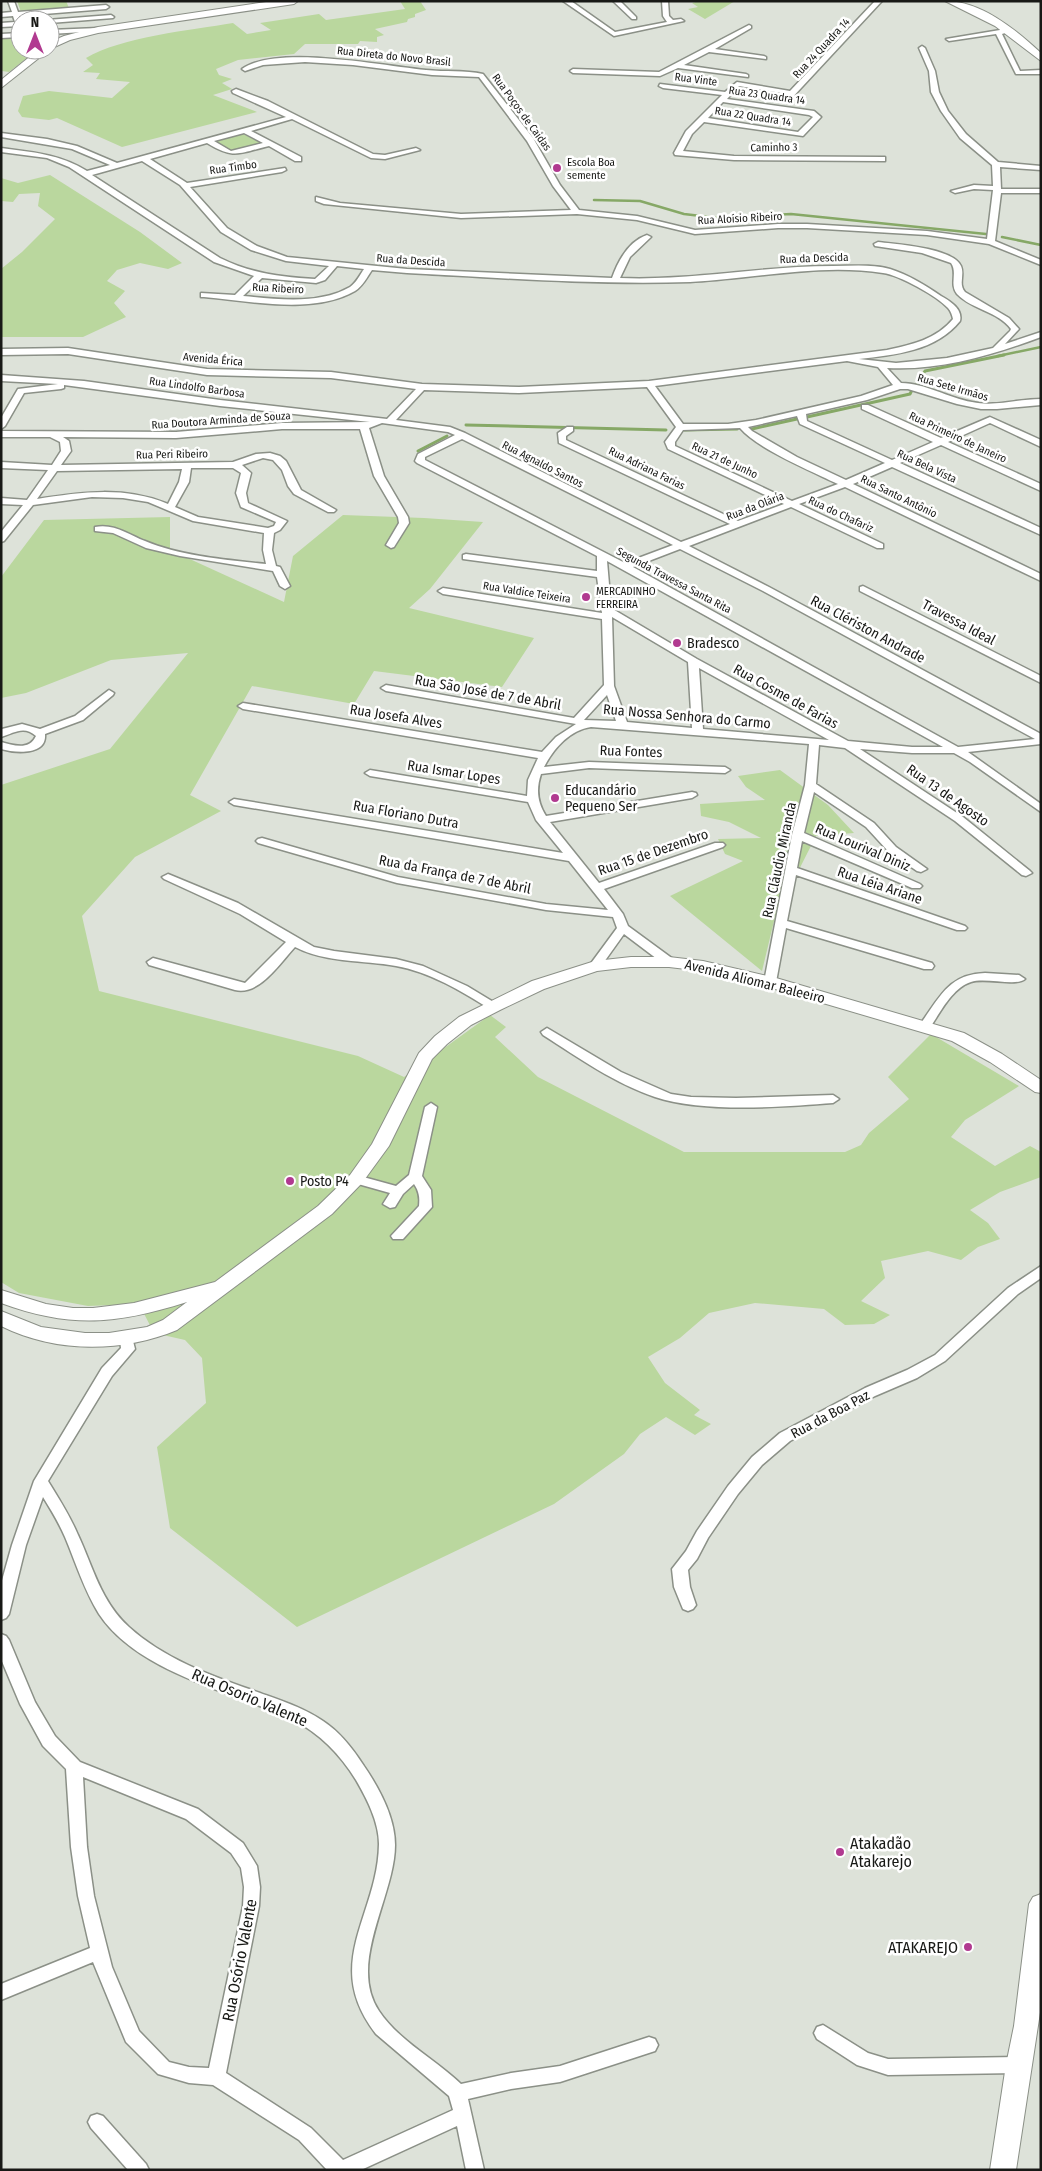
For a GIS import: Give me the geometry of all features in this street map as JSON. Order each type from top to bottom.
[{"type":"main road","points":[[60,41],[114,27],[294,1]]},
{"type":"main road","points":[[949,1],[990,18],[1011,31],[1041,58]]},
{"type":"main road","points":[[1027,45],[1041,48]]},
{"type":"main road","points":[[3,81],[31,60]]},
{"type":"main road","name":"Avenida Aliomar Baleeiro","points":[[1,1318],[37,1332],[74,1339],[127,1340],[157,1332],[324,1210],[356,1179],[380,1146],[425,1056],[441,1040],[465,1021],[494,1006],[538,985],[595,966],[631,962],[669,962],[703,966],[770,982],[958,1037],[1041,1088]]},
{"type":"main road","name":"Avenida Aliomar Baleeiro","points":[[1,1296],[54,1312],[91,1316],[158,1305],[224,1284]]},
{"type":"main road","points":[[1003,2170],[1018,2064],[1026,2026],[1041,1904]]},
{"type":"street","points":[[71,1],[78,20]]},
{"type":"street","points":[[566,1],[614,34],[681,21]]},
{"type":"street","points":[[616,1],[634,18]]},
{"type":"street","points":[[665,1],[666,16],[672,23]]},
{"type":"street","name":"Rua 24 Quadra 14","points":[[778,108],[879,1]]},
{"type":"street","points":[[60,11],[105,4],[114,27]]},
{"type":"street","points":[[60,21],[111,17]]},
{"type":"street","points":[[573,71],[656,75],[749,27]]},
{"type":"street","points":[[60,32],[98,30]]},
{"type":"street","points":[[949,39],[1011,31]]},
{"type":"street","points":[[998,32],[1018,73],[1041,72]]},
{"type":"street","points":[[922,48],[932,71],[935,92],[945,111],[963,136],[996,164],[1041,168]]},
{"type":"street","points":[[707,50],[764,58]]},
{"type":"street","name":"Rua Direta do Novo Brasil","points":[[246,68],[270,61],[350,62],[423,72],[481,75]]},
{"type":"street","points":[[676,66],[746,76]]},
{"type":"street","name":"Rua Poços de Caidas","points":[[481,75],[530,140],[557,186],[577,212]]},
{"type":"street","points":[[702,119],[737,84],[792,93]]},
{"type":"street","name":"Rua Vinte","points":[[663,86],[727,94]]},
{"type":"street","points":[[236,91],[368,155],[379,157],[400,153],[419,155],[408,142]]},
{"type":"street","name":"Rua 23 Quadra 14","points":[[721,100],[811,113],[817,117],[800,134]]},
{"type":"street","points":[[84,174],[145,159],[293,117]]},
{"type":"street","name":"Rua 22 Quadra 14","points":[[702,119],[800,134]]},
{"type":"street","name":"Caminho 3","points":[[702,119],[682,143],[678,154],[759,159],[882,159]]},
{"type":"street","points":[[246,131],[298,159]]},
{"type":"street","points":[[1,136],[73,145],[95,153],[117,166]]},
{"type":"street","points":[[208,141],[225,152],[231,153],[269,144]]},
{"type":"street","points":[[1,150],[36,154],[61,159],[72,164],[84,174],[233,268],[260,275],[316,280],[322,278],[335,264]]},
{"type":"street","name":"Rua da Descida","points":[[145,159],[186,185],[224,230],[254,248],[286,259],[460,275],[614,280],[694,279],[808,268],[864,268],[887,271],[915,282],[951,306],[957,319],[950,328],[925,342],[903,350],[846,359],[649,384],[552,389],[452,389],[422,387]]},
{"type":"street","points":[[991,242],[997,189],[996,164]]},
{"type":"street","name":"Rua Timbo","points":[[186,185],[282,170]]},
{"type":"street","points":[[955,191],[974,187],[1041,191]]},
{"type":"street","name":"Rua Aloísio Ribeiro","points":[[319,199],[324,202],[340,205],[461,216],[577,212],[638,218],[696,232],[778,226],[807,226],[927,233],[991,242],[1037,257],[1041,263]]},
{"type":"street","points":[[614,280],[623,259],[647,237]]},
{"type":"street","points":[[878,244],[934,254],[949,259],[956,264],[958,271],[956,286],[958,290],[968,299],[1009,322],[1015,329],[996,349]]},
{"type":"street","name":"Rua Ribeiro","points":[[204,295],[295,302],[315,300],[352,289],[369,268]]},
{"type":"street","points":[[238,297],[260,275]]},
{"type":"street","points":[[846,359],[882,367],[912,366],[996,349],[1041,334]]},
{"type":"street","name":"Avenida Érica","points":[[1,352],[68,351],[207,372],[338,376],[422,387]]},
{"type":"street","name":"Rua Sete Irmãos","points":[[882,367],[899,386],[908,386],[990,408],[990,420],[1041,444]]},
{"type":"street","name":"Rua Lindolfo Barbosa","points":[[1,378],[81,382],[222,403],[385,421]]},
{"type":"street","points":[[1,426],[14,400],[23,390],[81,382]]},
{"type":"street","points":[[649,384],[680,427],[742,425],[802,417],[899,386]]},
{"type":"street","name":"Rua Doutora Arminda de Souza","points":[[1,434],[176,436],[282,426],[364,426],[385,421],[422,387]]},
{"type":"street","points":[[990,408],[1024,402],[1041,402]]},
{"type":"street","name":"Rua Primeiro de Janeiro","points":[[865,407],[1041,488]]},
{"type":"street","name":"Rua Bela Vista","points":[[802,417],[892,462],[1041,532]]},
{"type":"street","name":"Rua da Olária","points":[[624,567],[845,484],[940,440],[990,420]]},
{"type":"street","name":"Rua Agnaldo Santos","points":[[385,421],[450,430],[462,434],[682,546]]},
{"type":"street","name":"Rua Santo Antônio","points":[[742,425],[749,433],[845,484],[1041,578]]},
{"type":"street","points":[[364,426],[379,476],[404,517],[404,523],[391,545]]},
{"type":"street","name":"Rua 21 de Junho","points":[[680,427],[670,442],[672,447],[790,504]]},
{"type":"street","name":"Rua Adriana Farias","points":[[570,429],[561,435],[562,440],[737,524]]},
{"type":"street","points":[[2,538],[30,503],[63,456],[66,446],[64,442],[51,434]]},
{"type":"street","name":"Segunda Travessa Santa Rita","points":[[462,434],[421,456],[420,461],[660,585],[959,751],[997,776],[1041,810]]},
{"type":"street","points":[[234,465],[260,455],[272,455],[287,470],[295,489],[331,510]]},
{"type":"street","name":"Rua Peri Ribeiro","points":[[1,465],[54,468],[234,465]]},
{"type":"street","points":[[170,508],[184,482],[187,465]]},
{"type":"street","points":[[1,501],[30,503],[73,496],[109,494],[138,498],[196,519],[268,531],[277,528],[282,521],[249,509],[244,505],[241,493],[246,473],[234,465]]},
{"type":"street","name":"Rua do Chafariz","points":[[790,504],[880,546]]},
{"type":"street","points":[[98,529],[120,531],[144,544],[195,558],[277,569],[285,586]]},
{"type":"street","points":[[268,531],[268,554],[272,568]]},
{"type":"street","name":"Rua Clériston Andrade","points":[[682,546],[1041,739]]},
{"type":"street","points":[[602,556],[609,686],[623,725]]},
{"type":"street","points":[[466,557],[602,575]]},
{"type":"street","name":"Travessa Ideal","points":[[863,589],[1041,680]]},
{"type":"street","name":"Rua Valdice Teixeira","points":[[443,591],[606,613]]},
{"type":"street","name":"Rua Cosme de Farias","points":[[606,613],[849,746]]},
{"type":"street","points":[[693,661],[698,731]]},
{"type":"street","points":[[582,722],[609,686]]},
{"type":"street","name":"Rua São José de 7 de Abril","points":[[386,688],[582,722]]},
{"type":"street","points":[[1,734],[10,729],[24,727],[39,733],[79,718],[109,693]]},
{"type":"street","name":"Rua Josefa Alves","points":[[243,706],[545,756]]},
{"type":"street","name":"Rua Nossa Senhora do Carmo","points":[[533,800],[533,787],[537,771],[545,756],[564,736],[582,722],[849,746],[959,751],[991,749],[1041,739]]},
{"type":"street","points":[[1,745],[14,750],[28,748],[38,743],[41,736],[39,733]]},
{"type":"street","name":"Rua Cláudio Miranda","points":[[770,982],[798,835],[810,784],[814,743]]},
{"type":"street","name":"Rua 13 de Agosto","points":[[849,746],[959,819],[1026,872]]},
{"type":"street","name":"Rua Fontes","points":[[537,771],[589,765],[725,770]]},
{"type":"street","name":"Rua Ismar Lopes","points":[[370,773],[533,800]]},
{"type":"street","points":[[810,784],[839,806],[870,825],[892,848],[921,869]]},
{"type":"street","points":[[542,820],[692,794]]},
{"type":"street","points":[[533,800],[542,820],[617,914],[623,928],[669,962]]},
{"type":"street","name":"Rua Floriano Dutra","points":[[234,802],[572,858]]},
{"type":"street","name":"Rua Lourival Diniz","points":[[798,835],[916,886]]},
{"type":"street","name":"Rua da França de 7 de Abril","points":[[262,841],[397,880],[546,907],[617,914]]},
{"type":"street","name":"Rua 15 de Dezembro","points":[[597,888],[719,845]]},
{"type":"street","name":"Rua Léia Ariane","points":[[791,870],[961,928]]},
{"type":"street","points":[[168,877],[248,913],[271,925],[293,942],[331,956],[408,965],[494,1006]]},
{"type":"street","points":[[781,923],[928,966]]},
{"type":"street","points":[[595,966],[623,928]]},
{"type":"street","points":[[153,962],[239,988],[247,988],[293,942]]},
{"type":"street","points":[[924,1026],[950,993],[964,980],[974,977],[1019,979]]},
{"type":"street","points":[[547,1032],[610,1071],[648,1090],[670,1098],[693,1101],[756,1103],[833,1099]]},
{"type":"street","points":[[390,1204],[398,1191],[415,1177],[431,1107]]},
{"type":"street","points":[[398,1236],[425,1207],[425,1190],[422,1183],[415,1177]]},
{"type":"street","points":[[356,1179],[398,1191]]},
{"type":"street","name":"Rua da Boa Paz","points":[[688,1605],[682,1587],[680,1569],[692,1555],[720,1508],[757,1461],[785,1437],[940,1358],[1013,1291],[1041,1271]]},
{"type":"street","points":[[1,1614],[18,1544],[41,1482],[107,1372],[128,1349],[127,1340]]},
{"type":"street","name":"Rua Osorio Valente","points":[[41,1482],[61,1514],[98,1599],[108,1616],[123,1631],[144,1646],[182,1668],[234,1690],[295,1712],[320,1727],[356,1767],[376,1802],[387,1842],[381,1880],[359,1953],[359,1977],[366,2005],[378,2024],[458,2093]]},
{"type":"street","name":"Rua Osório Valente","points":[[1,1640],[28,1704],[49,1741],[74,1767],[192,1814],[237,1848],[249,1866],[252,1886],[251,1906],[216,2077]]},
{"type":"street","points":[[74,1767],[79,1847],[86,1896],[99,1952],[114,1997],[132,2036],[164,2068],[189,2076],[216,2077],[305,2134],[340,2170],[408,2141],[462,2115]]},
{"type":"street","points":[[1,1992],[99,1952]]},
{"type":"street","points":[[824,2033],[863,2059],[888,2067],[1018,2064]]},
{"type":"street","points":[[475,2170],[474,2153],[462,2115],[458,2093],[510,2081],[560,2074],[648,2045]]},
{"type":"street","points":[[98,2122],[140,2170]]},
{"type":"green space","points":[[17,1],[66,1],[69,8],[45,10],[20,10]]},
{"type":"green space","points":[[400,1],[420,1],[426,10],[415,14],[415,17],[408,19],[407,22],[375,29],[384,35],[377,37],[377,42],[305,44],[294,54],[238,60],[216,69],[219,75],[232,79],[222,83],[232,89],[213,95],[257,112],[122,147],[57,118],[49,120],[22,117],[18,111],[23,96],[49,91],[112,98],[130,82],[96,79],[100,73],[83,72],[93,65],[86,58],[118,45],[157,35],[233,23],[247,34],[271,30],[260,23],[319,14],[326,20],[405,9]]},
{"type":"green space","points":[[699,1],[735,1],[705,19],[688,9],[698,7],[692,3]]},
{"type":"green space","points":[[10,37],[10,60],[24,60],[9,72],[2,71],[1,38]]},
{"type":"green space","points":[[243,134],[261,143],[231,151],[213,142]]},
{"type":"green space","points":[[50,175],[140,232],[182,263],[168,269],[140,263],[117,270],[107,281],[125,291],[114,303],[126,317],[83,337],[1,337],[1,269],[22,252],[55,219],[38,206],[40,193],[19,194],[13,202],[1,201],[1,178],[18,183]]},
{"type":"green space","points":[[343,515],[483,522],[430,589],[409,608],[534,638],[502,687],[374,671],[354,704],[252,686],[190,795],[221,811],[135,857],[82,916],[99,991],[358,1056],[404,1077],[490,1015],[506,1027],[495,1037],[538,1077],[684,1152],[845,1152],[861,1145],[869,1133],[909,1099],[888,1077],[931,1034],[1019,1086],[965,1120],[951,1137],[995,1166],[1030,1146],[1041,1152],[1041,1177],[1000,1192],[970,1210],[988,1223],[1000,1239],[978,1247],[961,1260],[928,1251],[881,1261],[885,1278],[861,1301],[890,1315],[874,1324],[845,1325],[824,1309],[755,1303],[709,1313],[680,1338],[648,1357],[665,1383],[700,1410],[694,1415],[711,1424],[695,1435],[666,1417],[640,1434],[624,1454],[554,1504],[297,1627],[170,1528],[157,1447],[206,1403],[202,1358],[185,1340],[154,1333],[139,1304],[88,1306],[19,1293],[1,1282],[1,785],[110,749],[188,653],[111,660],[26,693],[1,698],[1,577],[44,520],[170,517],[170,550],[284,602],[293,556]]},
{"type":"green space","points":[[780,770],[828,805],[854,833],[816,836],[775,917],[762,971],[670,896],[743,861],[725,854],[718,839],[761,838],[729,822],[701,816],[700,804],[765,800],[746,787],[738,776]]},
{"type":"waterway","points":[[594,200],[640,201],[684,214],[718,218],[791,214],[986,234]]},
{"type":"waterway","points":[[1002,237],[1041,245]]},
{"type":"waterway","points":[[998,356],[1041,347]]},
{"type":"waterway","points":[[917,383],[925,371],[1004,355]]},
{"type":"waterway","points":[[807,417],[910,394],[912,390]]},
{"type":"waterway","points":[[752,429],[797,419]]},
{"type":"waterway","points":[[466,425],[666,430]]},
{"type":"waterway","points":[[684,430],[737,429]]},
{"type":"waterway","points":[[418,451],[447,436]]},
{"type":"place","name":"Escola Boa semente","points":[[557,168]]},
{"type":"place","name":"MERCADINHO FERREIRA","points":[[586,597]]},
{"type":"place","name":"Bradesco","points":[[677,643]]},
{"type":"place","name":"Educandário Pequeno Ser","points":[[555,798]]},
{"type":"place","name":"Posto P4","points":[[290,1181]]},
{"type":"place","name":"Atakadão Atakarejo","points":[[840,1852]]},
{"type":"place","name":"ATAKAREJO","points":[[968,1947]]}]
